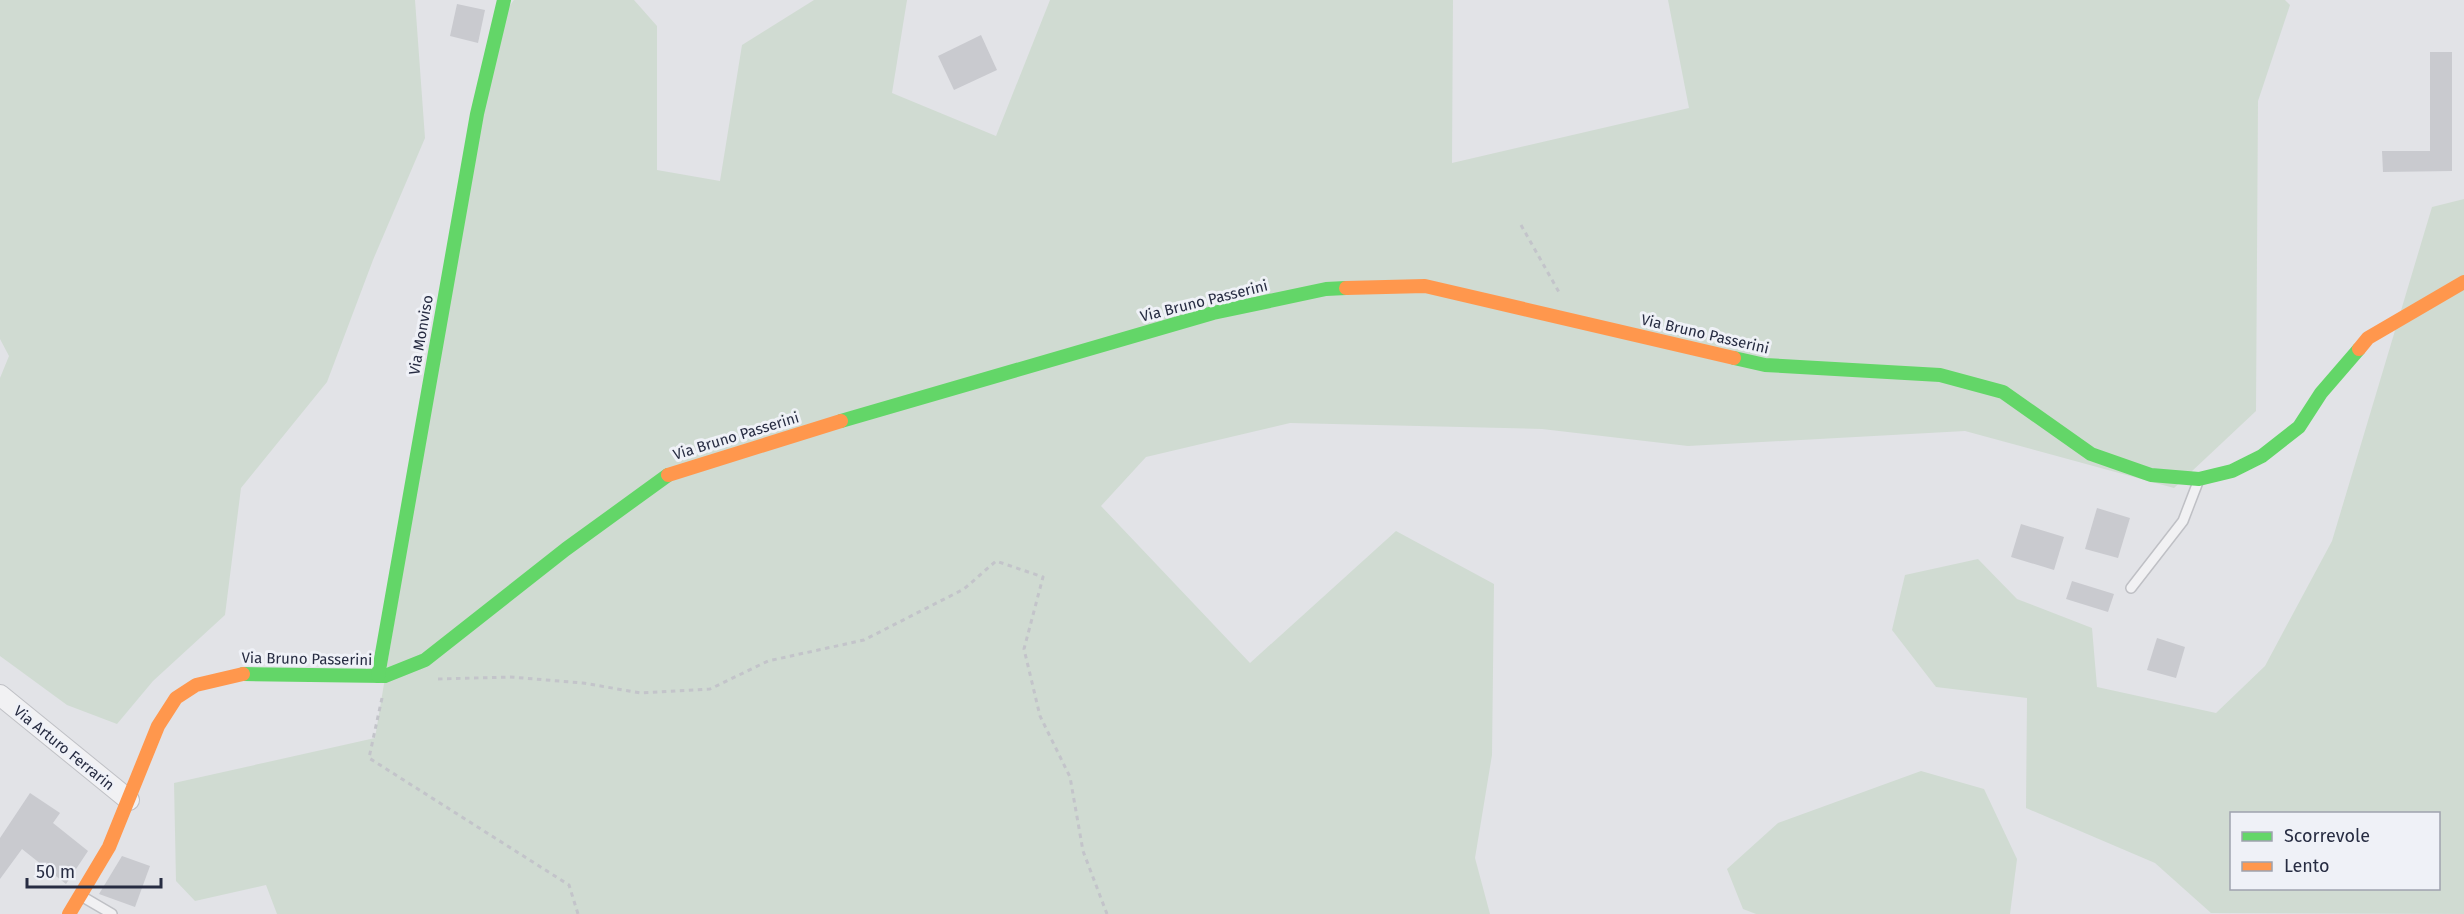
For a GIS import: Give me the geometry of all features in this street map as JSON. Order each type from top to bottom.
[{"type":"street","name":"Via Monviso","points":[[378,676],[477,114],[504,0]]},
{"type":"street","name":"Via Bruno Passerini","points":[[69,914],[82,896],[109,847],[158,726],[176,698],[196,685],[229,675],[259,672],[378,676],[425,660],[566,549],[669,474],[788,436],[1213,313],[1326,289],[1425,286],[1765,365],[1940,375],[2003,392],[2091,454],[2151,475],[2199,479],[2232,471],[2262,456],[2299,427],[2321,393],[2368,338],[2464,282]]},
{"type":"street","name":"Via Arturo Ferrarin","points":[[0,695],[129,800]]},
{"type":"lane","points":[[2131,588],[2183,521],[2199,479]]},
{"type":"lane","points":[[82,896],[112,914]]},
{"type":"path","points":[[1521,225],[1576,321]]},
{"type":"path","points":[[448,677],[510,677],[583,683],[641,693],[710,689],[768,661],[864,640],[964,589],[996,561],[1043,577],[1024,649],[1040,716],[1070,777],[1083,851],[1107,914]]},
{"type":"path","points":[[383,690],[369,758],[568,885],[578,914]]},
{"type":"shaded area","points":[[0,0],[415,0],[425,138],[373,260],[327,382],[241,488],[225,615],[153,681],[117,724],[67,705],[0,656],[0,378],[9,356],[0,339]]},
{"type":"shaded area","points":[[514,0],[634,0],[657,26],[657,170],[720,181],[742,45],[814,0],[907,0],[892,93],[996,136],[1050,0],[1453,0],[1452,163],[1689,108],[1668,0],[2285,0],[2290,5],[2258,101],[2256,411],[2174,488],[1965,431],[1688,446],[1542,429],[1290,423],[1146,457],[1101,506],[1250,663],[1396,531],[1494,584],[1492,755],[1475,858],[1490,914],[277,914],[266,885],[195,901],[176,881],[174,783],[375,738],[493,28]]},
{"type":"shaded area","points":[[2464,199],[2464,914],[2211,913],[2155,863],[2026,808],[2027,698],[1936,687],[1892,630],[1905,575],[1978,559],[2017,599],[2092,628],[2097,687],[2216,713],[2265,666],[2332,541],[2432,207]]},
{"type":"shaded area","points":[[1921,771],[1984,789],[2017,859],[2010,914],[1756,914],[1743,909],[1727,869],[1778,823]]},
{"type":"building","points":[[457,4],[485,10],[478,43],[450,36]]},
{"type":"building","points":[[981,35],[997,70],[954,90],[938,56]]},
{"type":"building","points":[[2430,52],[2452,52],[2452,171],[2383,172],[2382,151],[2430,151]]},
{"type":"building","points":[[2097,508],[2130,518],[2118,558],[2085,549]]},
{"type":"building","points":[[2021,524],[2064,537],[2054,570],[2011,557]]},
{"type":"building","points":[[2072,581],[2114,594],[2108,612],[2066,599]]},
{"type":"building","points":[[2157,638],[2185,647],[2176,678],[2147,670]]},
{"type":"building","points":[[30,793],[60,813],[53,823],[88,851],[66,884],[22,849],[0,879],[0,838]]},
{"type":"building","points":[[122,856],[150,866],[135,907],[99,894]]},
{"type":"traffic: fast","points":[[378,676],[477,114],[504,0]]},
{"type":"traffic: fast","points":[[841,421],[1213,313],[1326,289],[1346,288]]},
{"type":"traffic: fast","points":[[1734,358],[1765,365],[1940,375],[2003,392],[2091,454],[2151,475],[2199,479],[2232,471],[2262,456],[2299,427],[2321,393],[2359,349]]},
{"type":"traffic: fast","points":[[243,674],[385,676],[425,660],[566,549],[668,475]]},
{"type":"traffic: slow","points":[[2359,349],[2368,338],[2464,282]]},
{"type":"traffic: slow","points":[[1346,288],[1425,286],[1734,358]]},
{"type":"traffic: slow","points":[[668,475],[841,421]]},
{"type":"traffic: slow","points":[[69,914],[109,847],[158,726],[176,698],[196,685],[243,674]]}]
